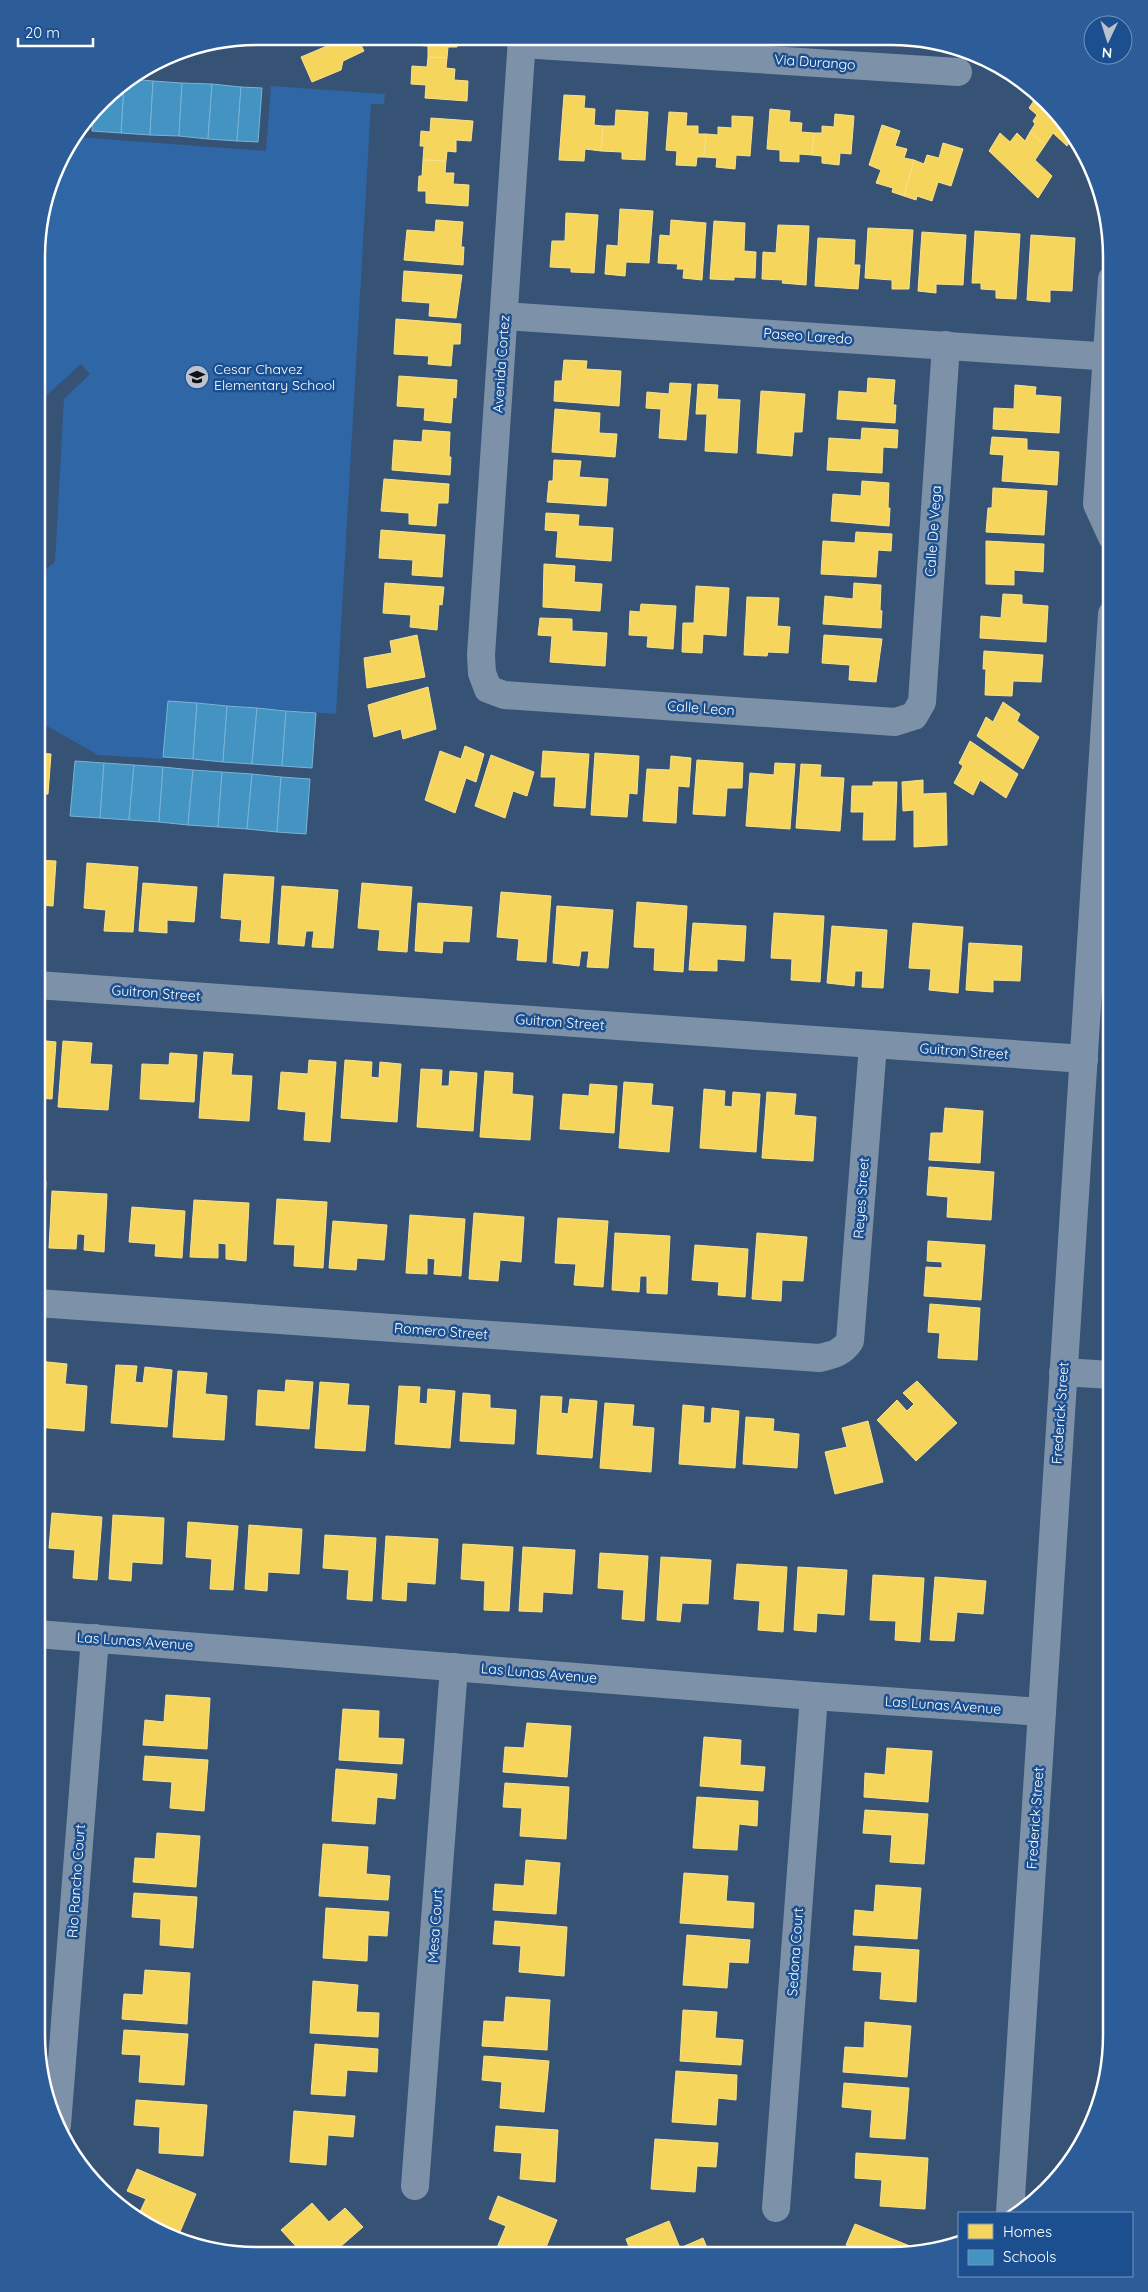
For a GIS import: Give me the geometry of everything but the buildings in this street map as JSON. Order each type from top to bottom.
[{"type":"street","name":"Avenida Cortez","points":[[488,689],[482,673],[481,655],[522,45]]},
{"type":"street","name":"Via Durango","points":[[578,45],[958,72]]},
{"type":"street","name":"Paseo Laredo","points":[[504,316],[1103,357]]},
{"type":"street","name":"Calle De Vega","points":[[914,716],[922,702],[946,345]]},
{"type":"street","points":[[1103,430],[1097,504],[1103,517]]},
{"type":"street","name":"Calle Leon","points":[[488,689],[504,695],[895,722],[914,716]]},
{"type":"street","name":"Frederick Street","points":[[1010,2210],[1084,1059],[1103,896]]},
{"type":"street","name":"Guitron Street","points":[[45,986],[1084,1059]]},
{"type":"street","name":"Reyes Street","points":[[843,1350],[850,1341],[852,1327],[873,1045]]},
{"type":"street","name":"Romero Street","points":[[45,1304],[819,1358],[843,1350]]},
{"type":"street","points":[[1063,1372],[1103,1374]]},
{"type":"street","name":"Las Lunas Avenue","points":[[45,1635],[814,1696],[1042,1712]]},
{"type":"street","name":"Rio Rancho Court","points":[[58,2109],[94,1638]]},
{"type":"street","name":"Mesa Court","points":[[415,2186],[454,1667]]},
{"type":"street","name":"Sedona Court","points":[[776,2208],[814,1696]]},
{"type":"shaded area","name":"Cesar Chavez Elementary School","points":[[271,86],[385,94],[384,104],[371,104],[336,714],[168,701],[163,759],[98,755],[45,725],[45,570],[55,562],[64,399],[90,374],[81,364],[45,397],[45,243],[52,202],[67,163],[82,137],[266,151]]},
{"type":"place","name":"Cesar Chavez Elementary School","points":[[197,377]]}]
